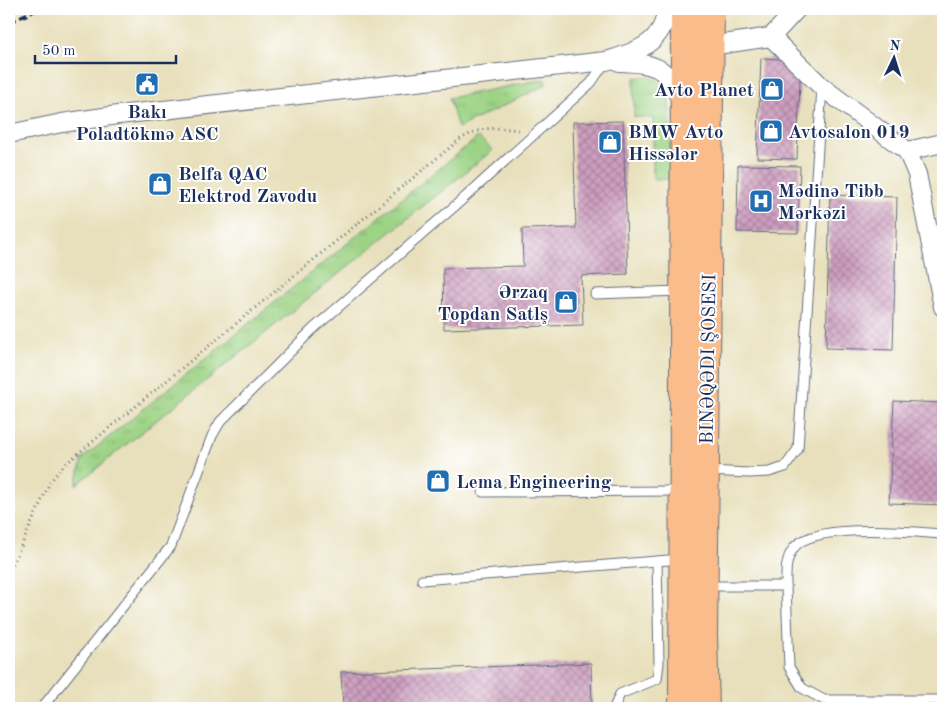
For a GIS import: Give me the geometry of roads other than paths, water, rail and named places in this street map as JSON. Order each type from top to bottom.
[{"type":"main road","name":"BINƏQƏDI ŞOSESI","points":[[685,9],[697,47],[705,471],[705,708]]},
{"type":"main road","name":"BINƏQƏDI ŞOSESI","points":[[683,708],[669,560],[683,491],[684,110],[697,47],[710,9]]},
{"type":"street","points":[[606,61],[633,53],[650,43],[660,32],[666,16],[666,9]]},
{"type":"street","points":[[697,47],[771,37],[797,9]]},
{"type":"street","points":[[771,37],[822,87],[907,151],[917,174],[943,307]]},
{"type":"street","points":[[9,134],[62,123],[118,115],[606,61],[643,63],[657,67],[675,84],[684,110]]},
{"type":"street","points":[[907,151],[943,143]]},
{"type":"lane","points":[[46,704],[172,546],[210,442],[220,422],[313,329],[464,199],[591,82],[606,61]]},
{"type":"lane","points":[[705,471],[769,472],[786,467],[798,449],[822,87]]},
{"type":"lane","points":[[595,294],[683,290]]},
{"type":"lane","points":[[483,492],[683,491]]},
{"type":"lane","points":[[943,534],[864,530],[807,537],[793,548],[787,564],[786,586],[789,667],[802,688],[824,700],[943,700]]},
{"type":"lane","points":[[422,580],[669,560],[657,678],[620,694],[614,708]]},
{"type":"lane","points":[[704,586],[786,586]]},
{"type":"railway","points":[[9,22],[38,9]]},
{"type":"place","name":"Bakı Poladtökmə ASC","points":[[147,84]]},
{"type":"place","name":"Avto Planet","points":[[772,89]]},
{"type":"place","name":"Avtosalon 019","points":[[771,131]]},
{"type":"place","name":"BMW Avto Hissələr","points":[[610,142]]},
{"type":"place","name":"Belfa QAC Elektrod Zavodu","points":[[160,184]]},
{"type":"place","name":"Mədinə Tibb Mərkəzi","points":[[761,201]]},
{"type":"place","name":"Ərzaq Topdan Satlş","points":[[566,302]]},
{"type":"place","name":"Lema Engineering","points":[[438,481]]}]
